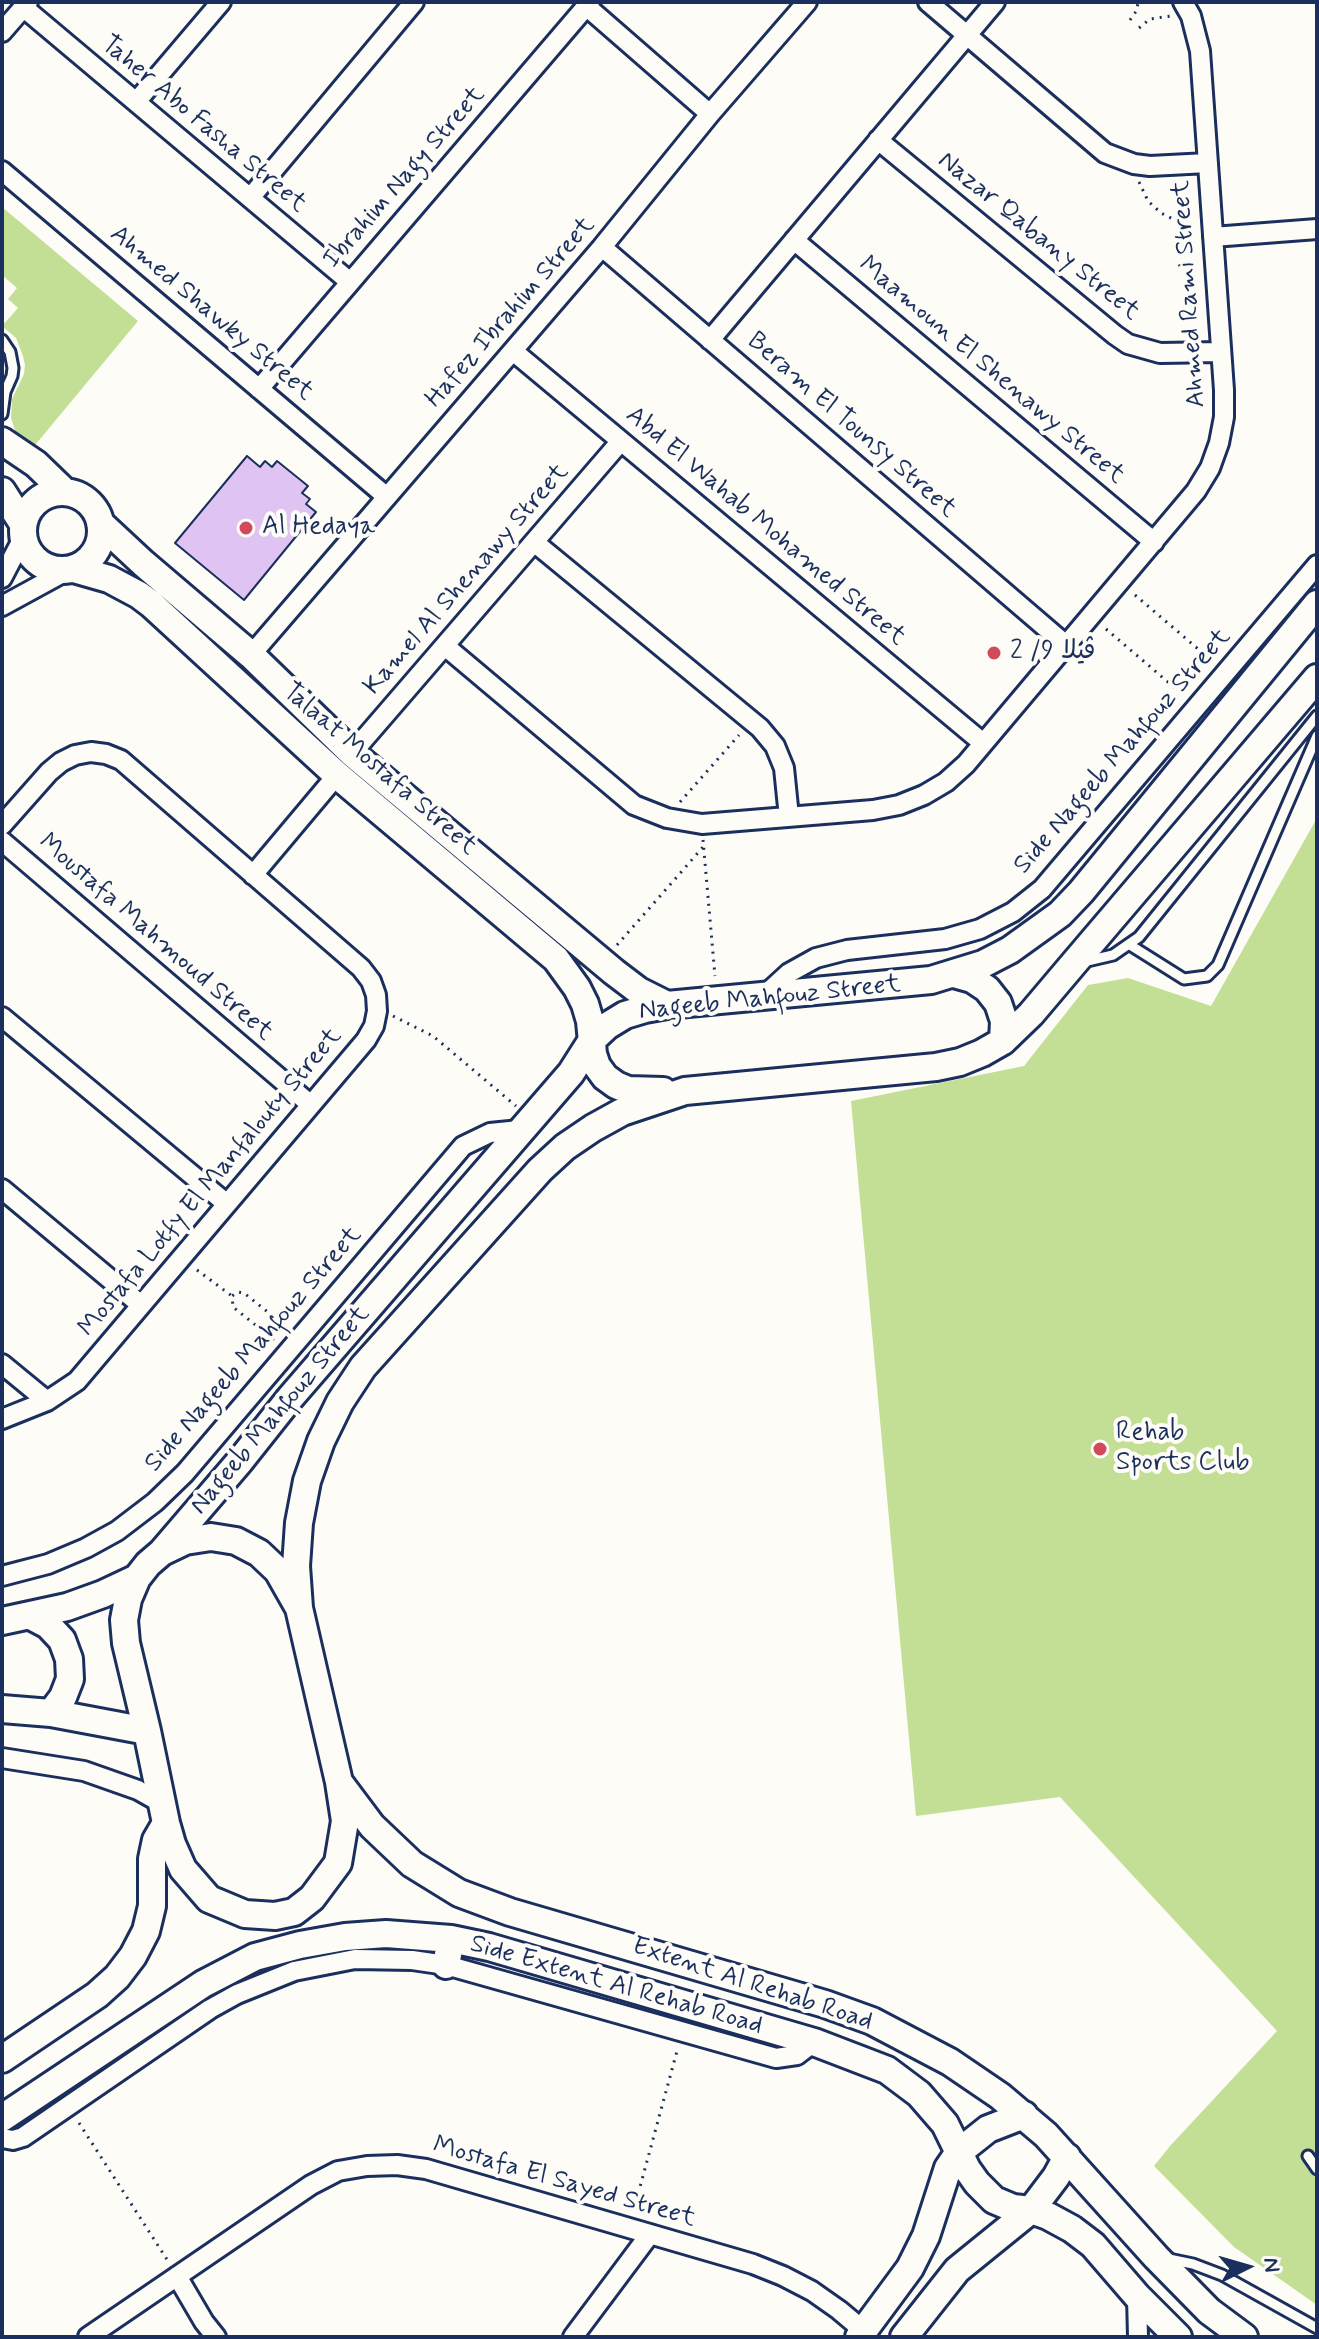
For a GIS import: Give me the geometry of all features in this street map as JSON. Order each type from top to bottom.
[{"type":"street","points":[[136,102],[221,2]]},
{"type":"street","points":[[250,198],[414,2]]},
{"type":"street","name":"Hafez Ibrahim Street","points":[[251,655],[602,247],[710,114],[807,2]]},
{"type":"street","points":[[928,2],[1105,153],[1134,164],[1150,166],[1208,163]]},
{"type":"street","points":[[710,340],[995,2]]},
{"type":"street","points":[[588,4],[710,114]]},
{"type":"street","name":"Ibrahim Nagy Street","points":[[259,389],[588,4]]},
{"type":"street","points":[[2,32],[25,5]]},
{"type":"street","name":"Taher Abo Fasha Street","points":[[25,5],[350,282]]},
{"type":"street","name":"Ahmed Rami Street","points":[[445,646],[634,805],[667,818],[702,824],[873,810],[899,805],[946,782],[966,764],[1196,491],[1210,468],[1219,443],[1224,417],[1221,352],[1200,51],[1187,9]]},
{"type":"street","name":"Nazar Qabany Street","points":[[878,140],[1128,344],[1160,353],[1221,352]]},
{"type":"street","name":"Ahmed Shawky Street","points":[[3,175],[387,497]]},
{"type":"street","points":[[1213,237],[1317,229]]},
{"type":"street","name":"Maamoun El Shenawy Street","points":[[794,240],[1154,542]]},
{"type":"street","name":"Beram El Tounsy Street","points":[[602,247],[1066,645]]},
{"type":"street","name":"Abd El Wahab Mohamed Street","points":[[513,351],[983,743]]},
{"type":"street","points":[[5,439],[65,492]]},
{"type":"street","name":"Kamel Al Shenawy Street","points":[[352,753],[621,441]]},
{"type":"street","points":[[2,491],[34,560],[44,567],[71,570]]},
{"type":"street","points":[[2,578],[23,531],[28,511],[38,500],[50,493],[65,492],[87,501],[100,523],[98,546],[93,556],[2,606]]},
{"type":"street","name":"Talaat Mostafa Street","points":[[100,523],[251,655],[352,753],[602,962],[639,991],[667,1005]]},
{"type":"street","points":[[534,542],[752,720],[768,737],[784,768],[789,817]]},
{"type":"street","name":"Side Nageeb Mahfouz Street","points":[[765,995],[789,973],[816,958],[847,950],[945,939],[980,929],[1013,912],[1042,889],[1317,565]]},
{"type":"street","name":"Talaat Mostafa Street","points":[[71,570],[109,579],[151,604],[337,775],[556,959],[585,1004],[593,1054],[605,1077],[628,1090],[685,1091]]},
{"type":"street","name":"Nageeb Mahfouz Street","points":[[137,1578],[571,1073],[592,1040],[607,1026],[625,1015],[667,1005],[908,983],[954,974],[1010,950],[1060,914],[1081,892],[1317,604]]},
{"type":"street","name":"Nageeb Mahfouz Street","points":[[299,1608],[296,1566],[307,1481],[340,1402],[363,1367],[540,1170],[565,1147],[622,1112],[685,1091],[936,1067],[960,1062],[1003,1041],[1031,1014],[1317,678]]},
{"type":"street","points":[[2,825],[61,762],[91,752],[121,760],[361,968],[371,981],[377,1011]]},
{"type":"street","points":[[253,875],[337,775]]},
{"type":"street","name":"Moustafa Mahmoud Street","points":[[2,841],[311,1105]]},
{"type":"street","points":[[954,974],[972,979],[987,989],[998,1003],[1004,1021],[1003,1041]]},
{"type":"street","name":"Mostafa Lotfy El Manfalouty Street","points":[[2,1419],[47,1401],[77,1381],[366,1040],[374,1026],[377,1011]]},
{"type":"street","points":[[2,1017],[227,1204]]},
{"type":"street","name":"Side Nageeb Mahfouz Street","points":[[2,1576],[48,1564],[86,1548],[117,1531],[155,1502],[185,1473],[463,1146],[490,1133],[526,1124]]},
{"type":"street","points":[[2,1189],[141,1305]]},
{"type":"street","points":[[2,1364],[47,1401]]},
{"type":"street","points":[[137,1578],[124,1620],[126,1643],[172,1844],[183,1869],[209,1899],[245,1914],[275,1916],[294,1912],[312,1898],[338,1863],[345,1821],[299,1608],[278,1571],[259,1553],[236,1541],[211,1537],[185,1541],[162,1552]]},
{"type":"street","points":[[2,1621],[31,1616],[103,1594],[137,1578]]},
{"type":"street","points":[[31,1616],[48,1625],[62,1640],[69,1659],[70,1679],[63,1697],[51,1713]]},
{"type":"street","points":[[2,1709],[51,1713],[147,1731]]},
{"type":"street","points":[[2,1758],[84,1771],[138,1790],[165,1814]]},
{"type":"street","name":"Extent Al Rehab Road","points":[[339,1782],[372,1826],[412,1864],[459,1893],[510,1912],[789,1993],[872,2021],[950,2062],[1024,2115],[1067,2157],[1209,2311],[1244,2337]]},
{"type":"street","points":[[2,2059],[97,1995],[117,1977],[133,1956],[149,1919],[154,1879],[152,1859],[165,1814]]},
{"type":"street","points":[[294,1912],[300,1945]]},
{"type":"street","name":"Extent Al Rehab Road","points":[[2,2118],[163,2026],[203,1984],[255,1957],[345,1937],[386,1934],[449,1952],[489,1947],[814,2042],[887,2070],[919,2094],[945,2124],[972,2176],[994,2200],[1048,2216],[1072,2229],[1093,2245],[1178,2337]]},
{"type":"street","name":"Side Extent Al Rehab Road","points":[[2,2138],[13,2140],[23,2137],[68,2106],[163,2026],[210,2009],[237,1994],[294,1971],[355,1959],[412,1960],[449,1952],[683,2031],[776,2058],[797,2055],[814,2042]]},
{"type":"street","points":[[861,2334],[910,2268],[926,2236],[948,2168],[959,2152],[988,2129],[1024,2115]]},
{"type":"street","points":[[904,2337],[939,2290],[975,2254],[1031,2210],[1067,2157]]},
{"type":"street","name":"Mostafa El Sayed Street","points":[[88,2337],[311,2185],[338,2171],[397,2165],[426,2169],[753,2264],[783,2276],[830,2304],[861,2334]]},
{"type":"street","points":[[573,2337],[650,2234]]},
{"type":"street","points":[[910,2268],[939,2290]]},
{"type":"street","points":[[177,2276],[216,2337]]},
{"type":"street","points":[[1137,2296],[1138,2337]]},
{"type":"lane","points":[[2,340],[10,352],[13,368],[4,394],[2,414]]},
{"type":"lane","points":[[1075,962],[1094,961],[1113,955],[1139,937],[1317,716]]},
{"type":"lane","points":[[1130,945],[1184,979],[1207,976],[1218,965],[1317,736]]},
{"type":"lane","points":[[1308,2156],[1317,2169]]},
{"type":"lane","points":[[1156,2257],[1193,2264],[1222,2275],[1317,2328]]},
{"type":"path","points":[[1130,20],[1138,2]]},
{"type":"path","points":[[1139,28],[1154,17],[1187,9]]},
{"type":"path","points":[[1134,164],[1138,182],[1148,201],[1161,213],[1213,237]]},
{"type":"path","points":[[1120,582],[1226,673]]},
{"type":"path","points":[[1091,616],[1197,707]]},
{"type":"path","points":[[667,818],[752,720]]},
{"type":"path","points":[[702,824],[717,1000]]},
{"type":"path","points":[[602,962],[704,846]]},
{"type":"path","points":[[377,1011],[406,1021],[433,1036],[526,1124]]},
{"type":"path","points":[[181,1259],[232,1296],[233,1307],[294,1345]]},
{"type":"path","points":[[232,1296],[238,1292],[244,1293],[294,1345]]},
{"type":"path","points":[[628,2228],[683,2031]]},
{"type":"path","points":[[68,2106],[177,2276]]},
{"type":"green space","points":[[2,207],[138,321],[31,450],[17,436],[11,418],[12,399],[25,365],[16,338],[2,326],[18,308],[8,299],[17,288],[2,275]]},
{"type":"green space","name":"Rehab Sports Club","points":[[1317,818],[1317,2305],[1234,2247],[1154,2166],[1277,2031],[1060,1797],[916,1816],[851,1101],[1024,1066],[1088,985],[1128,978],[1211,1006]]},
{"type":"building","name":"Al Hedaya","points":[[247,456],[260,467],[265,461],[272,467],[277,461],[308,486],[302,493],[310,499],[306,504],[316,512],[244,600],[175,543]]},
{"type":"place","name":"Al Hedaya","points":[[246,528]]},
{"type":"place","name":"ڤيلا 9/ 2","points":[[994,653]]},
{"type":"place","name":"Rehab Sports Club","points":[[1100,1449]]}]
